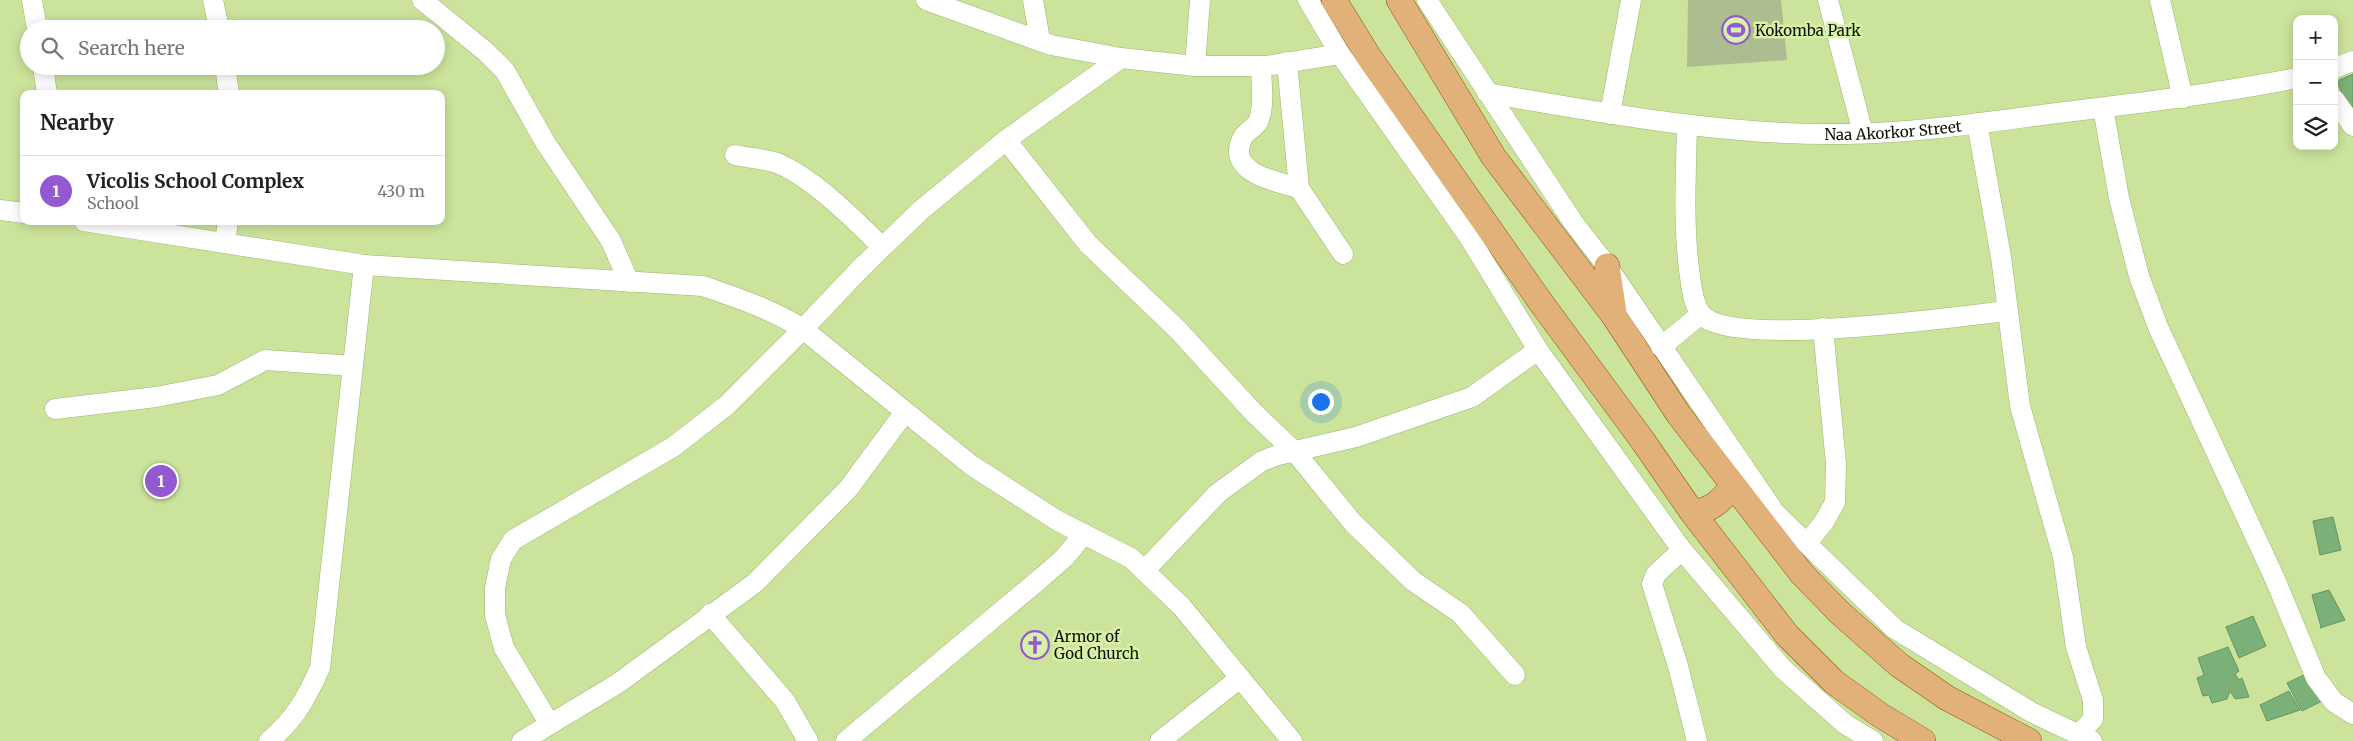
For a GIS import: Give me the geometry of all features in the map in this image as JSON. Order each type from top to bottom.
[{"type":"main road","points":[[1334,0],[1369,57],[1542,304],[1643,441],[1692,512],[1787,635],[1834,682],[1880,715],[1923,741]]},
{"type":"main road","points":[[1400,0],[1493,156],[1614,316],[1679,415],[1802,574],[1840,613],[1900,665],[1946,698],[2029,741]]},
{"type":"main road","points":[[1607,266],[1614,316]]},
{"type":"main road","points":[[1692,512],[1702,512],[1713,507],[1733,487]]},
{"type":"street","points":[[32,0],[35,20]]},
{"type":"street","points":[[213,0],[218,20]]},
{"type":"street","points":[[422,0],[485,51],[505,71],[545,142],[612,241],[630,282]]},
{"type":"street","points":[[926,0],[1040,40],[1121,58],[1195,66],[1261,66],[1340,54]]},
{"type":"street","points":[[1033,0],[1040,40]]},
{"type":"street","points":[[1195,66],[1200,0]]},
{"type":"street","points":[[1308,0],[1340,54],[1469,237],[1538,350],[1682,550],[1783,669],[1845,724],[1873,741]]},
{"type":"street","points":[[1427,0],[1573,222],[1607,266],[1775,513],[1895,629],[2033,713],[2086,737],[2092,719],[2093,700],[2076,647],[2063,557],[2020,406],[2001,257],[1977,123]]},
{"type":"street","points":[[1610,114],[1630,0]]},
{"type":"street","points":[[1828,0],[1863,133]]},
{"type":"street","points":[[2160,0],[2184,98]]},
{"type":"street","points":[[549,723],[504,648],[494,615],[495,588],[501,559],[514,540],[673,447],[727,404],[920,211],[1006,140],[1121,58]]},
{"type":"street","points":[[2338,67],[2353,61]]},
{"type":"street","points":[[1287,62],[1300,188],[1343,254]]},
{"type":"street","points":[[1261,66],[1261,112],[1259,122],[1243,137],[1238,149],[1241,161],[1250,172],[1300,188]]},
{"type":"street","points":[[44,75],[46,90]]},
{"type":"street","points":[[226,75],[228,90]]},
{"type":"street","name":"Naa Akorkor Street","points":[[1487,93],[1688,125],[1735,130],[1863,133],[1939,128],[2184,98],[2293,79]]},
{"type":"street","points":[[2338,105],[2353,126]]},
{"type":"street","points":[[2103,108],[2119,198],[2139,276],[2158,327],[2275,579],[2316,678],[2334,702],[2353,714]]},
{"type":"street","points":[[1688,125],[1684,231],[1692,290],[1701,314],[1710,321],[1722,326],[1756,330],[1823,328],[1877,326],[2007,311]]},
{"type":"street","points":[[1006,140],[1088,244],[1177,329],[1254,413],[1295,452],[1353,523],[1395,565],[1436,598],[1460,614],[1515,675]]},
{"type":"street","points":[[736,155],[777,163],[798,175],[844,209],[882,247]]},
{"type":"street","points":[[0,210],[20,212]]},
{"type":"street","points":[[111,225],[364,265],[703,286],[746,301],[787,319],[803,329],[971,465],[1058,521],[1131,558],[1182,607],[1292,741]]},
{"type":"street","points":[[225,242],[227,225]]},
{"type":"street","points":[[269,741],[280,732],[304,702],[320,668],[364,265]]},
{"type":"street","points":[[1662,346],[1701,314]]},
{"type":"street","points":[[1807,543],[1824,522],[1835,502],[1836,464],[1823,328]]},
{"type":"street","points":[[1144,571],[1218,493],[1262,461],[1278,455],[1356,437],[1472,397],[1538,350]]},
{"type":"street","points":[[54,409],[156,397],[218,385],[265,360],[353,366]]},
{"type":"street","points":[[522,741],[616,684],[755,583],[848,489],[905,412]]},
{"type":"street","points":[[846,741],[1040,579],[1064,558],[1084,534]]},
{"type":"street","points":[[1682,550],[1656,574],[1652,584],[1678,666],[1697,741]]},
{"type":"street","points":[[710,614],[785,701],[808,741]]},
{"type":"street","points":[[1160,741],[1240,678]]},
{"type":"green space","name":"Kokomba Park","points":[[1688,0],[1781,0],[1787,60],[1687,67]]},
{"type":"building","points":[[2353,74],[2353,119],[2338,83],[2338,81]]},
{"type":"building","points":[[2333,517],[2341,550],[2320,555],[2313,521]]},
{"type":"building","points":[[2329,590],[2345,620],[2320,628],[2312,595]]},
{"type":"building","points":[[2253,616],[2266,646],[2239,658],[2226,627]]},
{"type":"building","points":[[2228,647],[2239,671],[2235,674],[2239,680],[2242,678],[2249,697],[2235,699],[2230,691],[2227,699],[2212,703],[2209,695],[2203,696],[2197,678],[2204,675],[2198,658]]},
{"type":"building","points":[[2308,673],[2322,701],[2302,711],[2287,683]]},
{"type":"building","points":[[2289,691],[2300,710],[2267,721],[2260,705]]},
{"type":"place","name":"Kokomba Park","points":[[1736,30]]},
{"type":"place","name":"Vicolis School Complex","points":[[161,481]]},
{"type":"place","name":"Armor of God Church","points":[[1035,645]]}]
